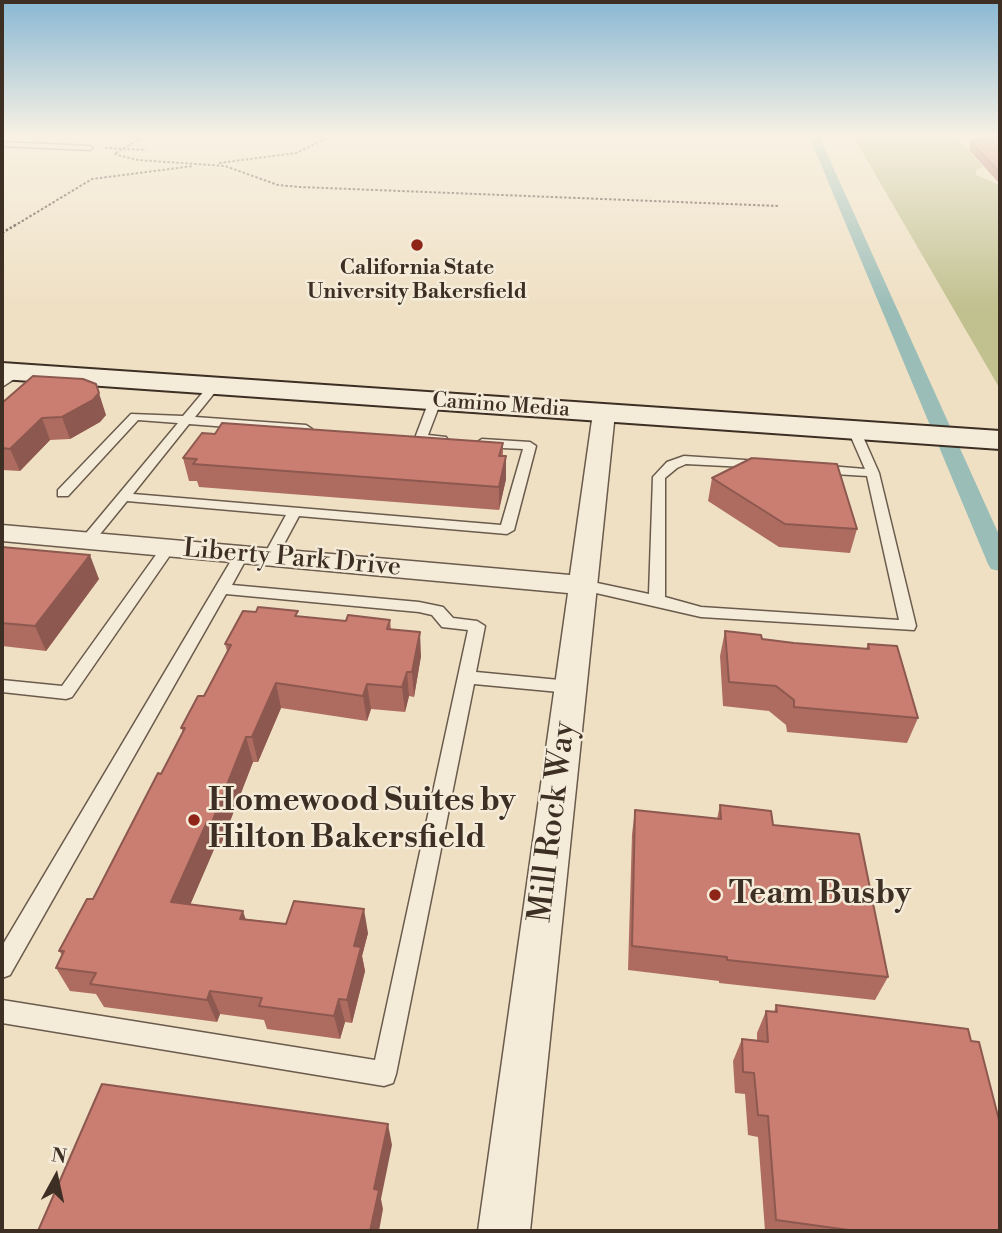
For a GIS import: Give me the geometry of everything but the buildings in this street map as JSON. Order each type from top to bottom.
[{"type":"street","name":"Camino Media","points":[[8,375],[214,386],[986,439]]},
{"type":"street","name":"Mill Rock Way","points":[[504,1231],[604,413]]},
{"type":"street","name":"Liberty Park Drive","points":[[2,533],[583,585]]},
{"type":"lane","points":[[87,541],[214,386]]},
{"type":"lane","points":[[122,498],[507,530],[530,446],[414,438],[435,401]]},
{"type":"lane","points":[[63,494],[135,416],[324,430]]},
{"type":"lane","points":[[583,585],[701,611],[908,626],[873,473],[854,430]]},
{"type":"lane","points":[[657,600],[659,477],[672,465],[684,460],[776,466]]},
{"type":"lane","points":[[803,468],[873,473]]},
{"type":"lane","points":[[270,557],[295,512]]},
{"type":"lane","points":[[2,686],[66,693],[168,548]]},
{"type":"lane","points":[[2,967],[242,554]]},
{"type":"lane","points":[[2,1012],[384,1074],[477,626],[448,623],[437,611],[419,607],[222,589]]},
{"type":"lane","points":[[467,677],[570,687]]},
{"type":"path","points":[[2,233],[68,194]]},
{"type":"path","points":[[465,194],[779,206]]},
{"type":"shaded area","points":[[886,194],[1000,194],[1000,389]]},
{"type":"waterway","points":[[839,194],[1000,564]]},
{"type":"place","name":"California State University Bakersfield","points":[[417,245]]},
{"type":"place","name":"Homewood Suites by Hilton Bakersfield","points":[[194,820]]},
{"type":"place","name":"Team Busby","points":[[715,895]]}]
